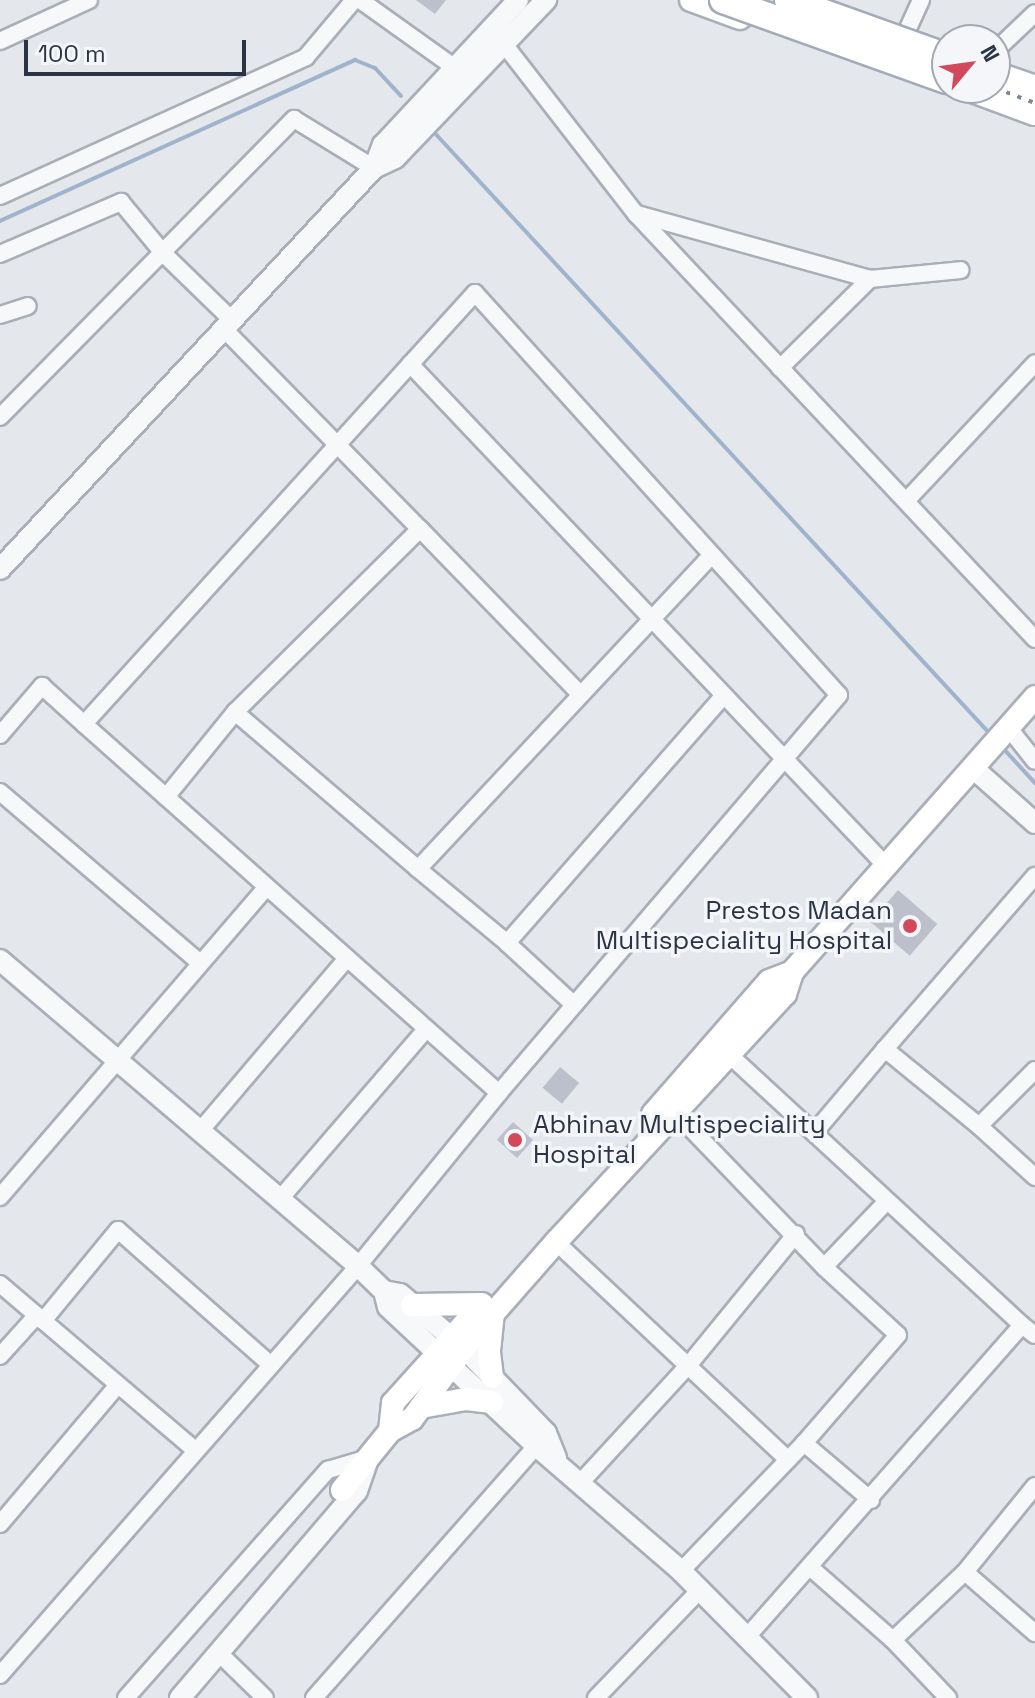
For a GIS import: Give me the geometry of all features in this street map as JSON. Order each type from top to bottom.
[{"type":"main road","points":[[691,0],[1035,124]]},
{"type":"main road","points":[[723,0],[931,74]]},
{"type":"main road","points":[[801,0],[931,47]]},
{"type":"main road","points":[[801,0],[931,48]]},
{"type":"main road","points":[[1011,78],[1035,86]]},
{"type":"main road","points":[[1011,103],[1035,112]]},
{"type":"main road","points":[[390,1431],[393,1403],[452,1351],[721,1047],[785,994],[792,972],[1035,697]]},
{"type":"main road","points":[[412,1305],[487,1309],[556,1242],[674,1111],[721,1047]]},
{"type":"main road","points":[[487,1309],[492,1377]]},
{"type":"main road","points":[[342,1490],[390,1431],[421,1407],[452,1351]]},
{"type":"main road","points":[[421,1407],[466,1399],[492,1402]]},
{"type":"street","points":[[0,41],[89,0]]},
{"type":"street","points":[[0,196],[306,57],[354,0]]},
{"type":"street","points":[[360,0],[454,67]]},
{"type":"street","points":[[374,168],[383,145],[518,0]]},
{"type":"street","points":[[891,70],[921,0]]},
{"type":"street","points":[[0,569],[374,168],[395,158],[546,1]]},
{"type":"street","points":[[1011,36],[1035,13]]},
{"type":"street","points":[[492,27],[636,214],[1035,639]]},
{"type":"street","points":[[0,417],[294,119],[374,168]]},
{"type":"street","points":[[0,254],[117,201],[126,204],[163,253],[337,445],[580,694]]},
{"type":"street","points":[[636,214],[870,279],[961,270]]},
{"type":"street","points":[[780,368],[870,279]]},
{"type":"street","points":[[0,1675],[358,1266],[572,1003],[839,695],[475,293],[84,724]]},
{"type":"street","points":[[0,315],[28,306]]},
{"type":"street","points":[[410,364],[782,762],[886,866]]},
{"type":"street","points":[[907,500],[1032,374]]},
{"type":"street","points":[[166,797],[235,712],[420,529]]},
{"type":"street","points":[[418,869],[648,619],[712,555]]},
{"type":"street","points":[[0,735],[42,686],[499,1093]]},
{"type":"street","points":[[507,943],[722,697]]},
{"type":"street","points":[[235,712],[507,943],[572,1003]]},
{"type":"street","points":[[1007,728],[1035,761]]},
{"type":"street","points":[[980,760],[1035,823]]},
{"type":"street","points":[[0,792],[200,963]]},
{"type":"street","points":[[814,1133],[1035,876]]},
{"type":"street","points":[[0,1197],[267,887]]},
{"type":"street","points":[[200,1131],[347,958]]},
{"type":"street","points":[[0,960],[358,1266],[384,1291],[388,1307],[492,1377],[556,1458],[681,1571],[807,1698]]},
{"type":"street","points":[[280,1199],[426,1029]]},
{"type":"street","points":[[721,1047],[887,1201],[1031,1327],[747,1637]]},
{"type":"street","points":[[885,1049],[979,1126],[1035,1177]]},
{"type":"street","points":[[979,1126],[1035,1070]]},
{"type":"street","points":[[674,1111],[796,1234],[824,1267],[898,1335],[804,1443],[681,1571]]},
{"type":"street","points":[[824,1267],[887,1201]]},
{"type":"street","points":[[0,1356],[40,1318],[118,1230],[271,1365]]},
{"type":"street","points":[[582,1481],[687,1367],[796,1234]]},
{"type":"street","points":[[556,1242],[788,1460]]},
{"type":"street","points":[[0,1284],[196,1451]]},
{"type":"street","points":[[384,1291],[400,1294],[412,1305],[492,1402],[541,1440]]},
{"type":"street","points":[[0,1524],[118,1385]]},
{"type":"street","points":[[314,1698],[541,1440]]},
{"type":"street","points":[[804,1443],[871,1500]]},
{"type":"street","points":[[180,1698],[357,1491],[368,1458]]},
{"type":"street","points":[[126,1698],[328,1470],[368,1458]]},
{"type":"street","points":[[893,1640],[965,1572],[1035,1486]]},
{"type":"street","points":[[811,1568],[893,1640],[948,1698]]},
{"type":"street","points":[[965,1572],[1035,1633]]},
{"type":"street","points":[[596,1698],[699,1591]]},
{"type":"street","points":[[219,1653],[265,1698]]},
{"type":"building","points":[[416,0],[446,0],[435,14]]},
{"type":"building","points":[[898,890],[937,924],[910,956],[870,922]]},
{"type":"building","points":[[560,1067],[579,1083],[562,1104],[543,1088]]},
{"type":"building","points":[[513,1122],[533,1140],[517,1158],[497,1140]]},
{"type":"waterway","points":[[0,221],[355,60],[375,68],[401,96]]},
{"type":"waterway","points":[[431,129],[991,735]]},
{"type":"waterway","points":[[1000,745],[1035,783]]},
{"type":"railway","points":[[742,0],[931,65]]},
{"type":"railway","points":[[1011,94],[1035,103]]},
{"type":"place","name":"Prestos Madan Multispeciality Hospital","points":[[910,926]]},
{"type":"place","name":"Abhinav Multispeciality Hospital","points":[[515,1140]]}]
